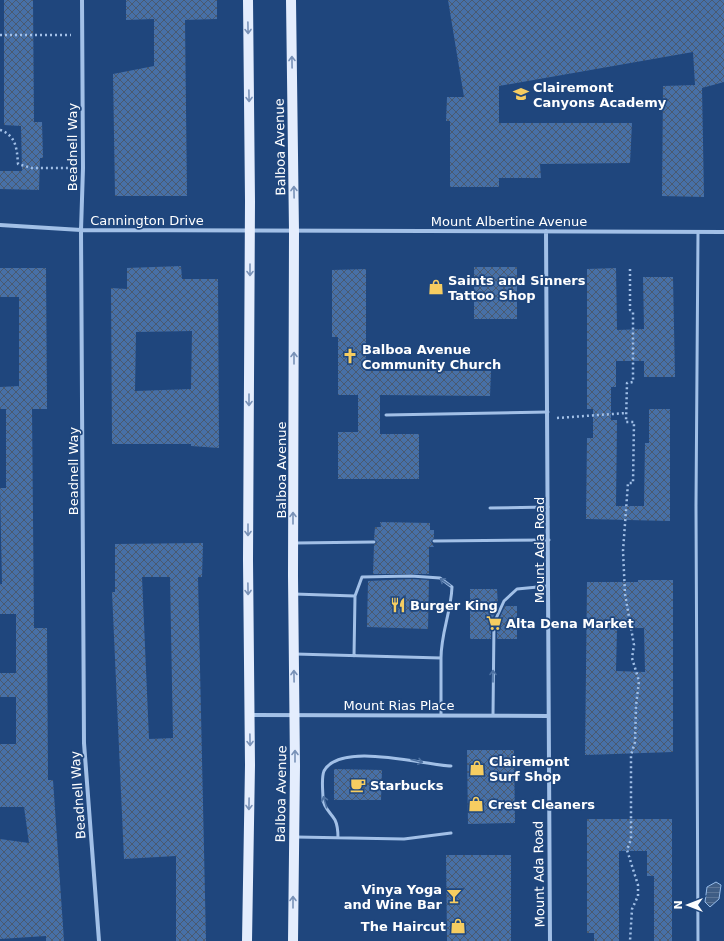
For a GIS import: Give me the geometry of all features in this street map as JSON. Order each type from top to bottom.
[{"type":"main road","points":[[247,941],[250,715],[248,543],[250,231],[248,0]]},
{"type":"main road","name":"Balboa Avenue","points":[[291,0],[294,231],[293,941]]},
{"type":"street","name":"Beadnell Way","points":[[82,0],[81,230],[84,743],[100,941]]},
{"type":"street","name":"Cannington Drive","points":[[0,225],[81,230],[294,231]]},
{"type":"street","name":"Mount Albertine Avenue","points":[[294,231],[724,232]]},
{"type":"street","name":"Mount Ada Road","points":[[546,232],[549,540],[548,716],[550,941]]},
{"type":"street","name":"Mount Rias Place","points":[[250,715],[548,716]]},
{"type":"lane","points":[[698,232],[696,498],[698,941]]},
{"type":"lane","points":[[386,416],[548,412]]},
{"type":"lane","points":[[490,508],[548,507]]},
{"type":"lane","points":[[434,541],[549,540]]},
{"type":"lane","points":[[293,543],[374,542]]},
{"type":"lane","points":[[354,656],[355,596],[362,578],[411,576],[440,578],[452,587],[451,606],[441,642],[441,715]]},
{"type":"lane","points":[[493,715],[494,623],[504,601],[517,589],[549,586]]},
{"type":"lane","points":[[293,594],[355,596]]},
{"type":"lane","points":[[294,654],[441,658]]},
{"type":"lane","points":[[338,838],[335,819],[323,802],[323,773],[327,766],[336,760],[346,757],[396,757],[435,766],[451,766]]},
{"type":"lane","points":[[294,837],[404,839],[451,833]]},
{"type":"path","points":[[0,35],[82,34]]},
{"type":"path","points":[[0,130],[8,132],[17,145],[18,164],[32,168],[82,168]]},
{"type":"path","points":[[630,269],[630,310],[633,312],[633,382],[627,383],[626,422],[634,422],[634,475],[633,483],[628,483],[623,551],[624,594],[634,645],[632,658],[639,681],[636,706],[635,742],[631,755],[631,839],[627,850],[638,885],[638,896],[632,909],[630,941]]},
{"type":"path","points":[[548,418],[591,417],[626,413]]},
{"type":"water","points":[[716,882],[721,885],[719,899],[710,907],[705,902],[707,887]]},
{"type":"building","points":[[4,0],[33,0],[34,122],[42,122],[43,158],[40,158],[39,190],[0,189],[0,171],[22,171],[21,126],[4,125]]},
{"type":"building","points":[[126,0],[217,0],[217,19],[185,20],[187,196],[115,196],[113,74],[154,66],[154,19],[126,20]]},
{"type":"building","points":[[448,0],[724,0],[724,82],[702,88],[704,197],[662,196],[663,86],[695,85],[693,52],[499,86],[499,123],[632,123],[630,163],[540,164],[541,178],[499,178],[499,187],[450,187],[450,121],[446,121],[447,97],[464,97]]},
{"type":"building","points":[[181,266],[182,279],[218,279],[219,448],[191,446],[191,444],[112,444],[111,288],[127,289],[127,268]],"holes":[[[192,331],[191,389],[135,391],[136,332]]]},
{"type":"building","points":[[474,267],[517,267],[517,319],[474,319]]},
{"type":"building","points":[[0,268],[46,268],[47,409],[32,409],[34,628],[47,628],[48,780],[53,780],[64,941],[46,941],[46,936],[0,939],[0,839],[29,843],[24,807],[0,807],[0,744],[16,744],[16,697],[0,697],[0,673],[16,673],[16,614],[0,614],[0,584],[2,584],[0,488],[6,488],[6,409],[0,409],[0,387],[19,386],[19,297],[0,297]]},
{"type":"building","points":[[616,268],[617,330],[644,329],[643,277],[673,277],[675,377],[644,377],[644,361],[616,361],[616,387],[611,387],[611,420],[617,420],[616,506],[644,506],[645,443],[649,443],[649,409],[670,409],[670,521],[586,519],[587,438],[593,438],[593,409],[587,409],[587,269]]},
{"type":"building","points":[[366,269],[366,371],[491,371],[490,396],[380,395],[380,434],[419,434],[419,479],[338,479],[338,432],[358,432],[358,395],[338,395],[338,337],[332,337],[332,270]]},
{"type":"building","points":[[380,522],[430,523],[430,530],[434,530],[434,538],[431,541],[434,547],[429,547],[429,574],[373,574],[374,545],[377,542],[374,539],[375,527],[381,527]]},
{"type":"building","points":[[203,543],[202,577],[198,577],[206,941],[176,941],[176,856],[124,859],[112,592],[115,592],[115,544]],"holes":[[[142,577],[170,577],[173,738],[149,739]]]},
{"type":"building","points":[[411,579],[429,580],[428,629],[367,627],[368,581]]},
{"type":"building","points":[[638,580],[673,580],[673,752],[585,755],[587,582],[638,582]],"holes":[[[617,628],[644,628],[645,672],[616,671]]]},
{"type":"building","name":"Alta Dena Market","points":[[470,589],[497,589],[498,606],[491,622],[491,639],[470,639]]},
{"type":"building","points":[[505,606],[517,606],[517,639],[497,639],[497,624]]},
{"type":"building","points":[[467,750],[514,750],[515,823],[468,824]]},
{"type":"building","name":"Starbucks","points":[[334,769],[382,770],[381,800],[334,800]]},
{"type":"building","points":[[587,819],[672,819],[672,941],[654,941],[654,876],[647,876],[647,851],[619,851],[619,941],[594,941],[594,933],[587,933]]},
{"type":"building","points":[[446,855],[511,855],[511,941],[447,941]]},
{"type":"place","name":"Clairemont Canyons Academy","points":[[521,94]]},
{"type":"place","name":"Saints and Sinners Tattoo Shop","points":[[436,287]]},
{"type":"place","name":"Balboa Avenue Community Church","points":[[350,356]]},
{"type":"place","name":"Burger King","points":[[398,605]]},
{"type":"place","name":"Alta Dena Market","points":[[494,623]]},
{"type":"place","name":"Clairemont Surf Shop","points":[[477,768]]},
{"type":"place","name":"Starbucks","points":[[358,785]]},
{"type":"place","name":"Crest Cleaners","points":[[476,804]]},
{"type":"place","name":"Vinya Yoga and Wine Bar","points":[[454,896]]},
{"type":"place","name":"The Haircut","points":[[458,926]]}]
